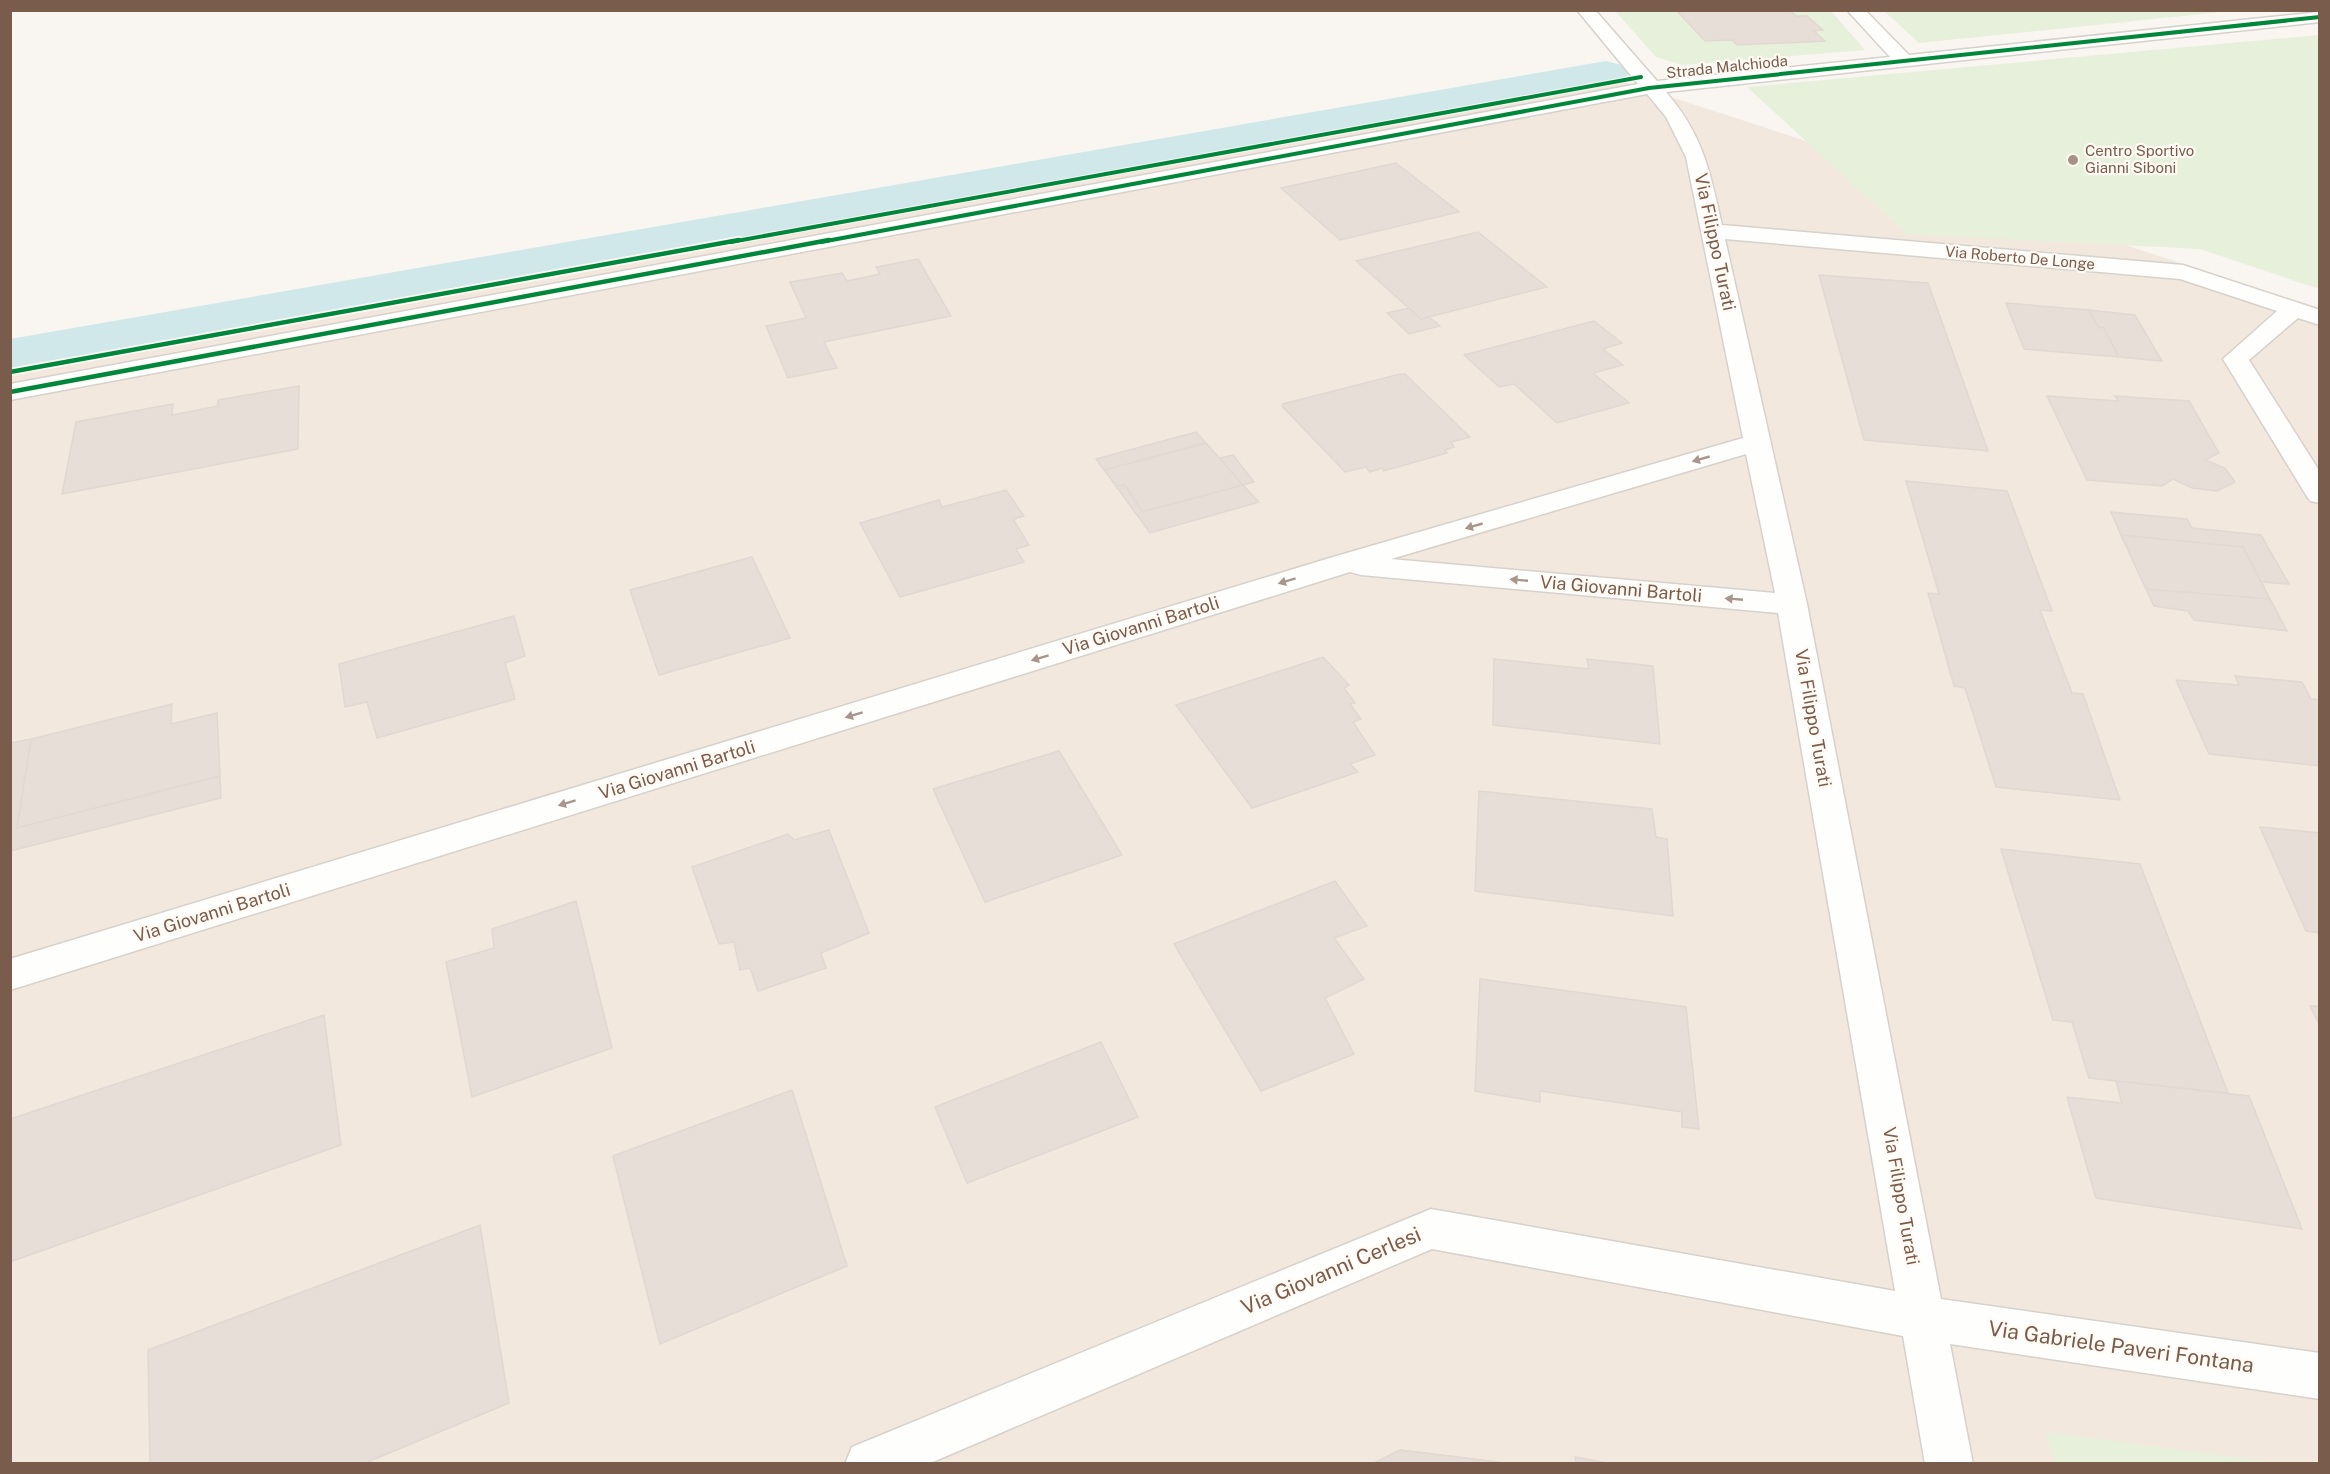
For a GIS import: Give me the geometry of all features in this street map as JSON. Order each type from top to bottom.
[{"type":"street","name":"Via Filippo Turati","points":[[1585,10],[1675,115],[1696,157],[1792,604],[1949,1464]]},
{"type":"street","points":[[1856,10],[1904,61]]},
{"type":"street","name":"Strada Malchioda","points":[[10,392],[1649,87],[2319,17]]},
{"type":"street","name":"Via Roberto De Longe","points":[[1713,231],[2183,272],[2319,318]]},
{"type":"street","points":[[2293,309],[2236,359],[2319,495]]},
{"type":"street","name":"Via Giovanni Bartoli","points":[[10,975],[1342,564],[1758,442]]},
{"type":"street","name":"Via Giovanni Bartoli","points":[[1342,564],[1792,604]]},
{"type":"street","name":"Via Giovanni Cerlesi","points":[[869,1464],[1431,1229],[1923,1318]]},
{"type":"street","name":"Via Gabriele Paveri Fontana","points":[[1923,1318],[2319,1376]]},
{"type":"shaded area","points":[[1597,73],[2319,308],[2319,1463],[11,1464],[11,361]]},
{"type":"green space","points":[[1615,11],[1831,11],[1865,50],[1682,65],[1656,57]]},
{"type":"green space","points":[[1884,11],[2231,11],[1919,43]]},
{"type":"green space","name":"Centro Sportivo Gianni Siboni","points":[[2319,35],[2319,289],[2200,249],[1907,234],[1747,87]]},
{"type":"green space","points":[[2046,1432],[2279,1463],[2054,1463]]},
{"type":"building","points":[[1676,10],[1790,10],[1796,16],[1807,16],[1823,30],[1814,31],[1825,41],[1737,45],[1732,40],[1705,41]]},
{"type":"building","points":[[1396,163],[1459,212],[1340,240],[1281,188]]},
{"type":"building","points":[[1478,232],[1547,287],[1421,319],[1356,261]]},
{"type":"building","points":[[918,259],[951,316],[824,342],[837,368],[788,378],[766,326],[806,318],[790,282],[842,273],[847,281],[880,274],[876,267]]},
{"type":"building","points":[[1819,275],[1928,283],[1988,451],[1864,440]]},
{"type":"building","points":[[2006,303],[2089,310],[2099,328],[2103,327],[2119,357],[2024,349]]},
{"type":"building","points":[[1409,308],[1421,319],[1429,317],[1440,326],[1409,334],[1387,313]]},
{"type":"building","points":[[2089,310],[2135,315],[2162,361],[2119,357],[2103,327],[2099,328]]},
{"type":"building","points":[[1594,321],[1622,343],[1603,349],[1623,365],[1593,373],[1629,403],[1557,423],[1514,384],[1499,387],[1464,355]]},
{"type":"building","points":[[1405,374],[1470,437],[1451,442],[1454,447],[1445,450],[1447,453],[1384,471],[1382,468],[1370,472],[1366,467],[1345,472],[1282,406],[1283,404]]},
{"type":"building","points":[[299,386],[298,449],[62,494],[76,422],[173,404],[172,415],[218,406],[218,400]]},
{"type":"building","points":[[2047,396],[2118,401],[2115,396],[2189,401],[2219,453],[2205,460],[2225,468],[2235,482],[2217,491],[2192,488],[2173,479],[2162,486],[2087,480]]},
{"type":"building","points":[[1196,432],[1206,443],[1104,470],[1096,459]]},
{"type":"building","points":[[1206,443],[1243,485],[1142,512],[1125,485],[1116,486],[1104,470]]},
{"type":"building","points":[[1233,455],[1254,482],[1243,485],[1220,458]]},
{"type":"building","points":[[1906,481],[2007,491],[2052,611],[2040,610],[2072,693],[2083,694],[2120,800],[1996,787],[1965,688],[1954,686],[1928,593],[1939,594]]},
{"type":"building","points":[[1125,485],[1142,512],[1243,485],[1259,502],[1150,533],[1116,486]]},
{"type":"building","points":[[1006,490],[1024,516],[1013,519],[1029,545],[1016,549],[1024,562],[900,597],[860,523],[939,500],[942,507]]},
{"type":"building","points":[[2111,512],[2187,519],[2192,528],[2261,535],[2289,584],[2261,582],[2243,547],[2121,535]]},
{"type":"building","points":[[2121,535],[2243,547],[2270,599],[2146,589]]},
{"type":"building","points":[[752,557],[790,638],[659,675],[630,590]]},
{"type":"building","points":[[2146,589],[2270,599],[2287,631],[2194,620],[2188,611],[2154,606]]},
{"type":"building","points":[[514,616],[525,656],[505,663],[515,699],[377,738],[367,702],[345,707],[339,664]]},
{"type":"building","points":[[1323,657],[1349,685],[1344,688],[1355,703],[1350,704],[1361,719],[1353,722],[1375,755],[1350,764],[1358,772],[1252,808],[1176,705]]},
{"type":"building","points":[[1494,659],[1589,669],[1587,659],[1653,666],[1660,744],[1493,725]]},
{"type":"building","points":[[2235,676],[2302,682],[2311,699],[2320,700],[2320,766],[2209,754],[2176,680],[2239,685]]},
{"type":"building","points":[[172,704],[171,724],[217,713],[220,776],[17,828],[31,739]]},
{"type":"building","points":[[31,739],[17,828],[220,776],[221,798],[10,851],[10,743]]},
{"type":"building","points":[[1059,751],[1122,855],[985,902],[933,789]]},
{"type":"building","points":[[1479,791],[1652,809],[1656,837],[1667,839],[1673,916],[1475,891]]},
{"type":"building","points":[[2260,827],[2320,833],[2320,933],[2306,931]]},
{"type":"building","points":[[829,830],[869,933],[821,953],[826,968],[758,991],[750,968],[740,970],[734,942],[719,944],[692,867],[788,834],[794,840]]},
{"type":"building","points":[[2001,849],[2140,864],[2228,1093],[2089,1078],[2072,1022],[2053,1020]]},
{"type":"building","points":[[1335,881],[1367,926],[1334,938],[1364,979],[1325,998],[1354,1054],[1261,1091],[1174,944]]},
{"type":"building","points":[[576,901],[612,1048],[472,1097],[446,962],[494,948],[492,929]]},
{"type":"building","points":[[1480,979],[1686,1007],[1699,1129],[1682,1127],[1682,1112],[1540,1091],[1540,1102],[1475,1091]]},
{"type":"building","points":[[2310,1006],[2320,1006],[2320,1026]]},
{"type":"building","points":[[324,1015],[341,1145],[10,1262],[10,1119]]},
{"type":"building","points":[[1101,1042],[1138,1117],[967,1183],[935,1107]]},
{"type":"building","points":[[2116,1081],[2249,1096],[2302,1229],[2096,1198],[2067,1097],[2122,1103]]},
{"type":"building","points":[[792,1090],[847,1266],[660,1344],[613,1156]]},
{"type":"building","points":[[480,1225],[509,1403],[363,1464],[150,1464],[148,1350]]},
{"type":"building","points":[[1400,1450],[1442,1455],[1513,1464],[1372,1464]]},
{"type":"building","points":[[1575,1457],[1612,1464],[1576,1464]]},
{"type":"waterway","points":[[10,356],[1606,74]]},
{"type":"cycle path","points":[[10,392],[1649,88],[2320,17]]},
{"type":"cycle path","points":[[10,372],[1641,77]]},
{"type":"place","name":"Centro Sportivo Gianni Siboni","points":[[2073,160]]}]
